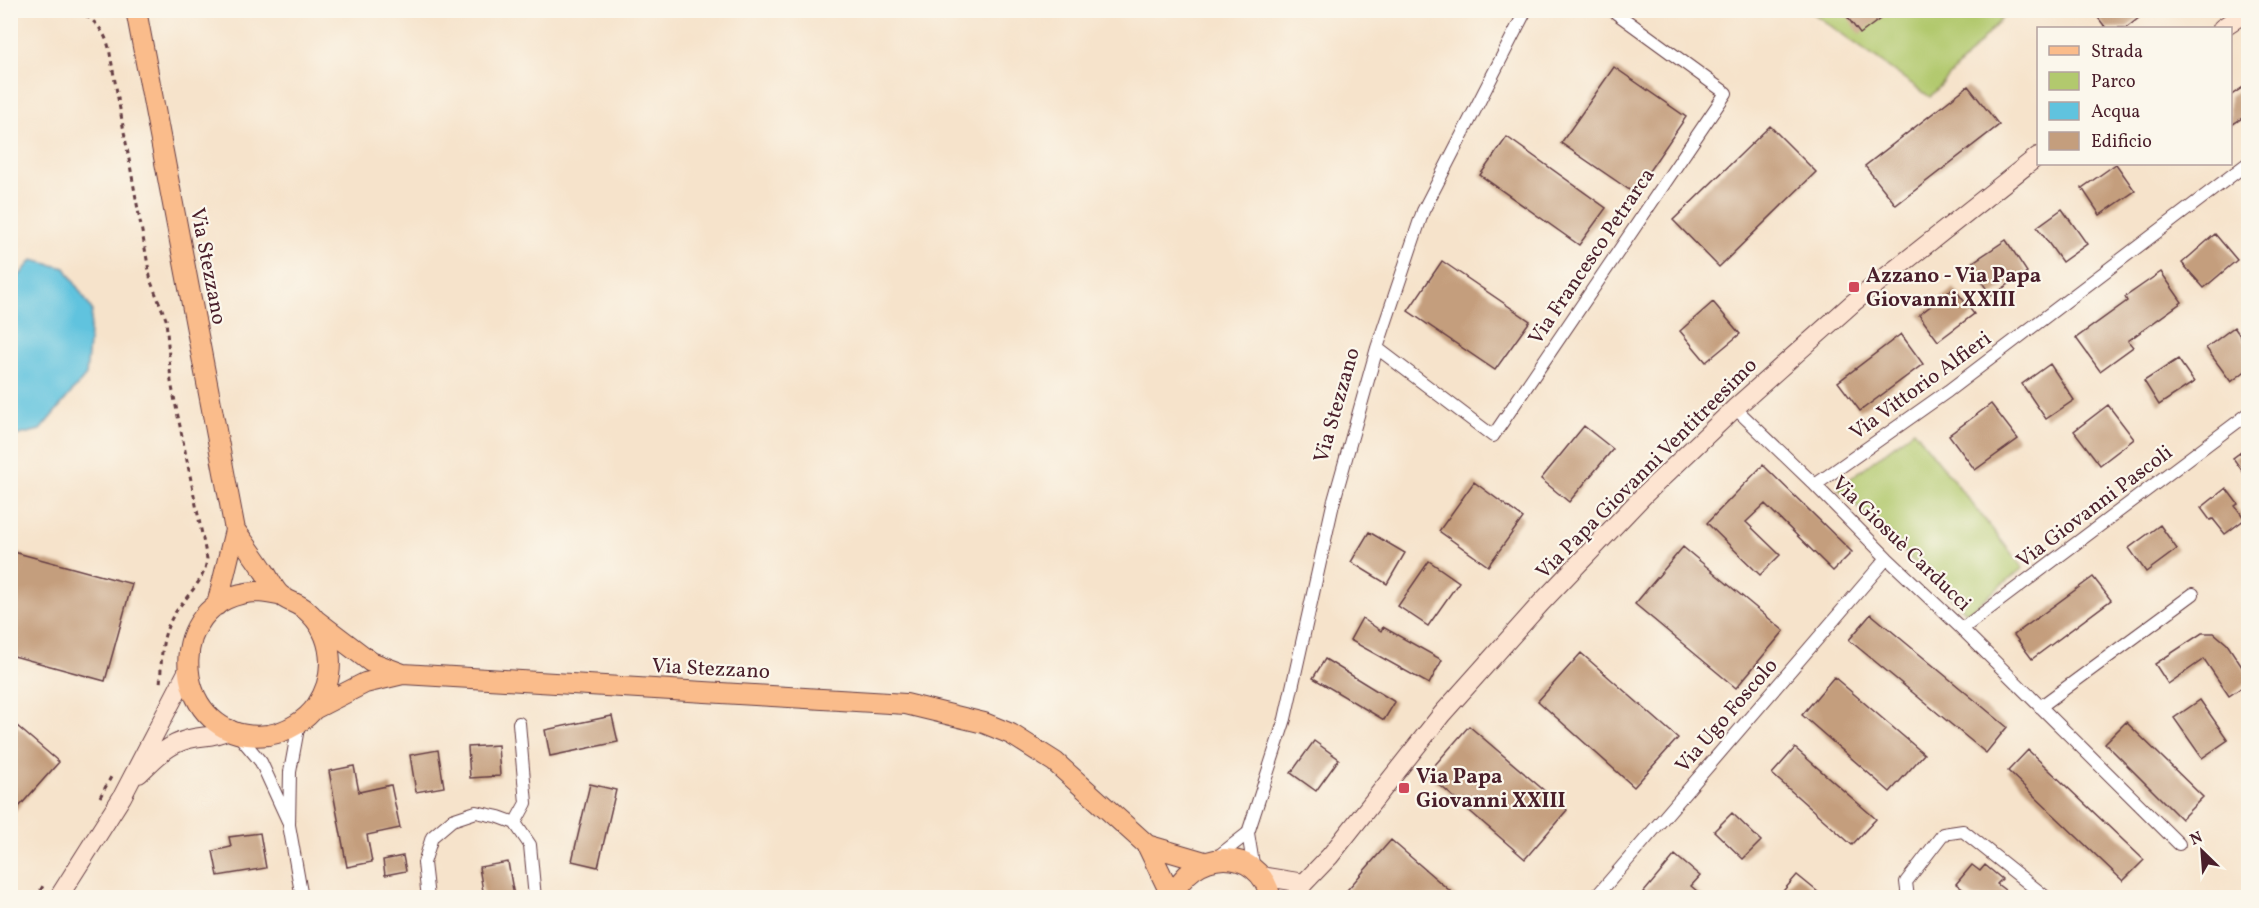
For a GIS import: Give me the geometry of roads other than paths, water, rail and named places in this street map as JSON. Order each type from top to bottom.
[{"type":"main road","name":"Via Stezzano","points":[[136,10],[235,530],[279,595],[306,609],[316,620],[371,662],[403,674]]},
{"type":"main road","name":"Via Stezzano","points":[[187,672],[187,657],[194,635],[206,615],[217,605],[235,530]]},
{"type":"main road","points":[[217,605],[237,596],[258,592],[279,595]]},
{"type":"main road","name":"Via Stezzano","points":[[314,709],[327,686],[330,659],[324,633],[316,620]]},
{"type":"main road","points":[[187,672],[191,688],[199,704],[211,717],[232,730],[251,735],[268,735],[299,723]]},
{"type":"main road","name":"Via Stezzano","points":[[299,723],[314,709],[365,683],[403,674],[906,704],[984,723],[1011,734],[1055,762],[1147,845]]},
{"type":"main road","points":[[1147,845],[1210,861],[1235,861],[1257,873],[1272,897]]},
{"type":"main road","points":[[1147,845],[1172,897]]},
{"type":"main road","points":[[1172,897],[1184,876],[1210,861]]},
{"type":"street","name":"Via Stezzano","points":[[1257,873],[1248,833],[1286,719],[1333,504],[1377,348],[1423,211],[1526,10]]},
{"type":"street","name":"Via Francesco Petrarca","points":[[1377,348],[1493,436],[1725,93],[1612,10]]},
{"type":"street","points":[[2224,27],[2248,11]]},
{"type":"street","name":"Via Papa Giovanni Ventitreesimo","points":[[1257,873],[1299,890],[1330,856],[1442,714],[1533,612],[1644,495],[1735,408],[1854,302],[2037,157]]},
{"type":"street","name":"Via Vittorio Alfieri","points":[[1815,485],[1948,391],[2248,163]]},
{"type":"street","name":"Via Giosuè Carducci","points":[[1735,408],[2180,844]]},
{"type":"street","name":"Via Giovanni Pascoli","points":[[1962,629],[2248,414]]},
{"type":"street","name":"Via Ugo Foscolo","points":[[1595,897],[1887,558]]},
{"type":"street","points":[[2040,707],[2193,594]]},
{"type":"street","points":[[58,897],[126,789],[187,672]]},
{"type":"street","points":[[299,723],[290,772],[289,825],[302,897]]},
{"type":"street","points":[[515,823],[526,803],[519,723]]},
{"type":"street","points":[[126,789],[149,764],[176,743],[216,736],[232,730],[261,762],[289,825]]},
{"type":"street","points":[[429,897],[424,863],[432,837],[452,820],[476,812],[499,816],[515,823],[530,844],[535,897]]},
{"type":"street","points":[[1908,897],[1906,882],[1942,834],[1963,831],[2047,897]]},
{"type":"street","points":[[1210,861],[1248,833]]},
{"type":"water","points":[[32,260],[65,268],[92,310],[86,375],[40,430],[11,437],[11,286]]},
{"type":"place","name":"Azzano - Via Papa Giovanni XXIII","points":[[1854,287]]},
{"type":"place","name":"Via Papa Giovanni XXIII","points":[[1404,788]]}]
